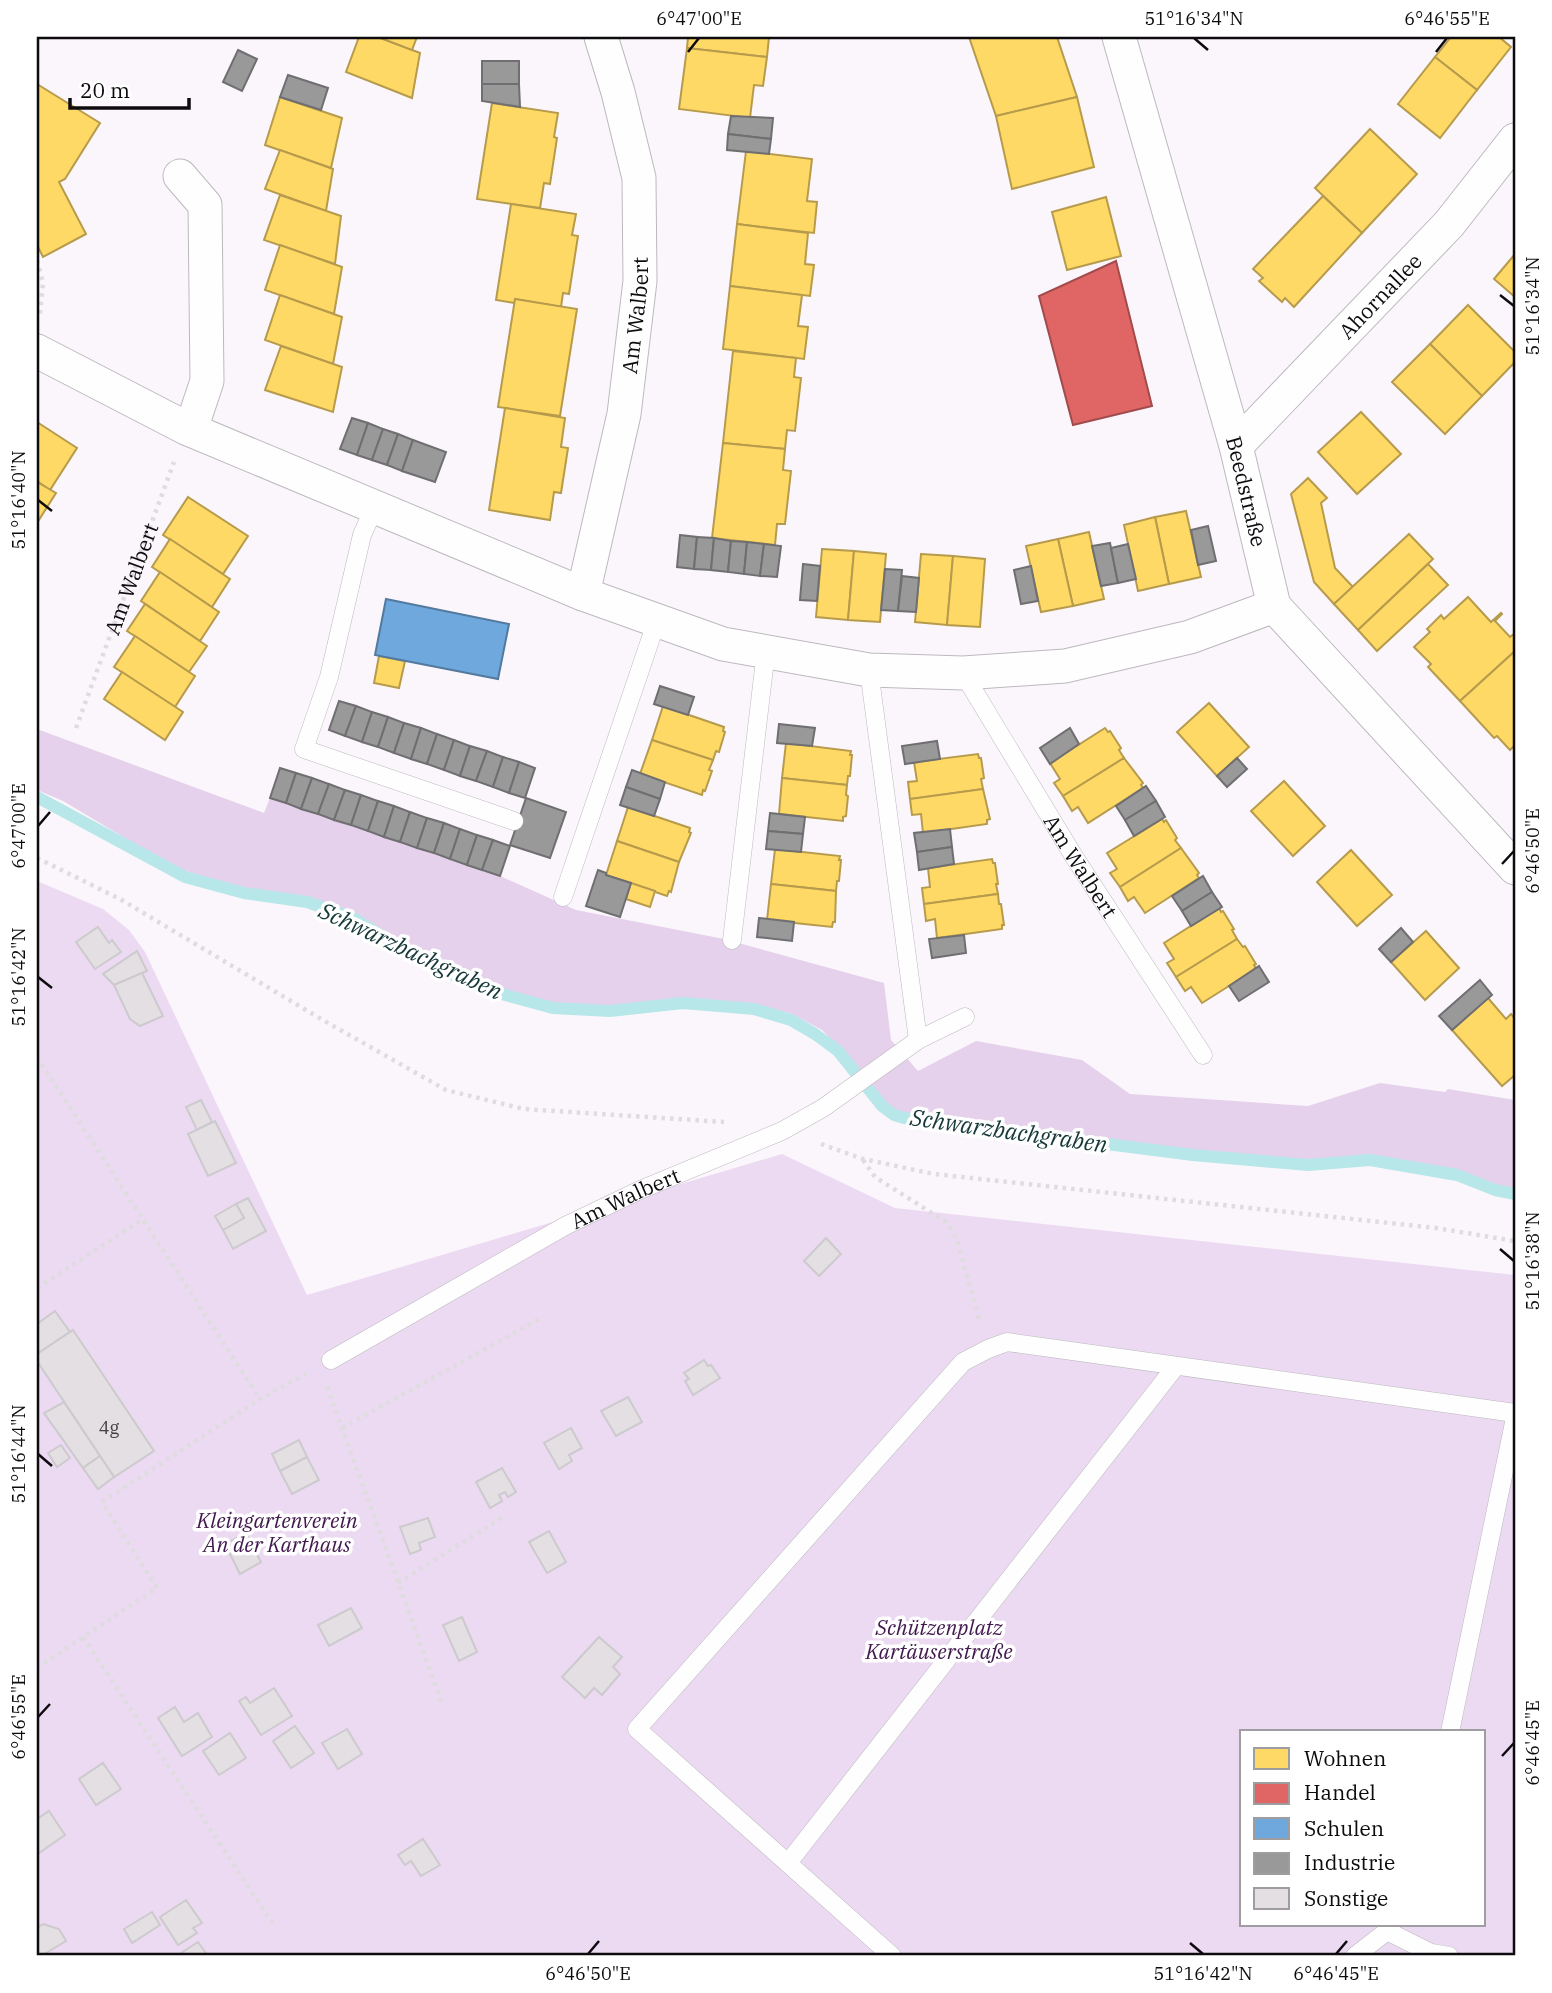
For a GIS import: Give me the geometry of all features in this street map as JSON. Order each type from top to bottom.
[{"type":"street","name":"Am Walbert","points":[[583,594],[624,414],[640,281],[639,178],[618,92],[601,37]]},
{"type":"street","name":"Beedstraße","points":[[1119,37],[1236,446],[1274,606],[1515,868]]},
{"type":"street","name":"Ahornallee","points":[[1236,446],[1449,224],[1515,140]]},
{"type":"street","points":[[180,176],[205,205],[207,381],[189,429]]},
{"type":"street","points":[[37,351],[189,429],[583,594],[723,644],[869,670],[963,673],[1065,666],[1189,637],[1274,606]]},
{"type":"lane","points":[[375,506],[362,535],[329,677],[304,749],[514,821]]},
{"type":"lane","points":[[563,897],[657,620]]},
{"type":"lane","points":[[733,940],[766,651]]},
{"type":"lane","points":[[869,670],[918,1040]]},
{"type":"lane","name":"Am Walbert","points":[[963,673],[1073,855],[1203,1055]]},
{"type":"lane","name":"Am Walbert","points":[[326,1363],[565,1226],[640,1189],[782,1131],[823,1108],[918,1040],[965,1017]]},
{"type":"lane","points":[[892,1956],[638,1728],[962,1362],[988,1349],[1007,1342],[1515,1415],[1450,1730]]},
{"type":"lane","points":[[788,1863],[1176,1366]]},
{"type":"lane","points":[[1355,1956],[1389,1928],[1431,1953],[1449,1956]]},
{"type":"path","points":[[37,260],[43,283],[41,314],[37,323]]},
{"type":"path","name":"Am Walbert","points":[[76,728],[189,429]]},
{"type":"path","points":[[37,858],[120,899],[446,1090],[524,1109],[724,1122],[782,1131],[863,1159],[934,1174],[1437,1228],[1515,1241]]},
{"type":"path","points":[[37,1057],[260,1399]]},
{"type":"path","points":[[863,1159],[875,1177],[946,1222],[957,1240],[988,1349]]},
{"type":"path","points":[[37,1288],[143,1219]]},
{"type":"path","points":[[342,1428],[543,1317]]},
{"type":"path","points":[[37,1668],[157,1588],[102,1502],[260,1399],[326,1363],[342,1428],[442,1702]]},
{"type":"path","points":[[398,1583],[505,1516]]},
{"type":"path","points":[[83,1637],[275,1927]]},
{"type":"green space","points":[[37,881],[103,909],[129,930],[145,952],[307,1295],[782,1154],[895,1208],[1515,1275],[1515,1956],[37,1956]]},
{"type":"shaded area","points":[[37,729],[264,813],[270,798],[500,876],[576,910],[724,939],[884,983],[891,1040],[918,1071],[976,1041],[1082,1060],[1130,1094],[1308,1106],[1380,1083],[1445,1092],[1448,1089],[1515,1100],[1515,1190],[1417,1163],[1372,1157],[1303,1162],[1193,1152],[915,1117],[891,1110],[882,1103],[822,1030],[792,1014],[756,1004],[681,998],[610,1006],[549,1004],[452,970],[351,911],[305,897],[242,888],[186,871],[140,847],[63,801],[37,790]]},
{"type":"building: Wohnen","points":[[359,37],[378,37],[420,53],[412,98],[346,72]]},
{"type":"building: Wohnen","points":[[378,37],[417,37],[412,50]]},
{"type":"building: Wohnen","points":[[688,37],[769,37],[767,57],[687,48]]},
{"type":"building: Wohnen","points":[[969,37],[1057,37],[1077,97],[996,116]]},
{"type":"building: Wohnen","points":[[1451,37],[1499,37],[1511,47],[1477,90],[1435,57]]},
{"type":"building: Wohnen","points":[[687,48],[767,57],[763,86],[754,85],[750,118],[679,109]]},
{"type":"building: Wohnen","points":[[1435,57],[1477,90],[1440,138],[1398,104]]},
{"type":"building: Wohnen","points":[[37,84],[100,123],[65,179],[59,182],[86,234],[43,257],[37,245]]},
{"type":"building: Wohnen","points":[[280,97],[342,118],[331,168],[265,145]]},
{"type":"building: Wohnen","points":[[1077,97],[1094,167],[1012,189],[996,116]]},
{"type":"building: Wohnen","points":[[492,103],[558,113],[550,184],[544,183],[540,208],[477,199]]},
{"type":"building: Wohnen","points":[[1370,129],[1417,174],[1362,233],[1315,188]]},
{"type":"building: Wohnen","points":[[280,150],[333,169],[326,211],[265,189]]},
{"type":"building: Wohnen","points":[[746,151],[812,159],[807,201],[817,202],[814,233],[737,224]]},
{"type":"building: Wohnen","points":[[280,195],[341,216],[335,264],[264,240]]},
{"type":"building: Wohnen","points":[[1323,196],[1362,233],[1294,307],[1285,298],[1282,302],[1259,281],[1263,278],[1253,269]]},
{"type":"building: Wohnen","points":[[1106,197],[1121,256],[1067,270],[1052,212]]},
{"type":"building: Wohnen","points":[[511,204],[576,214],[572,235],[578,236],[569,294],[563,293],[561,307],[515,299],[515,303],[496,300]]},
{"type":"building: Wohnen","points":[[737,224],[808,233],[805,264],[814,265],[810,296],[730,286]]},
{"type":"building: Wohnen","points":[[280,245],[342,267],[334,314],[265,290]]},
{"type":"building: Wohnen","points":[[1515,254],[1515,297],[1494,279]]},
{"type":"building: Wohnen","points":[[730,286],[802,295],[798,326],[808,327],[804,359],[723,349]]},
{"type":"building: Wohnen","points":[[280,295],[342,317],[333,364],[265,340]]},
{"type":"building: Wohnen","points":[[515,299],[577,309],[560,416],[498,407]]},
{"type":"building: Wohnen","points":[[1468,305],[1515,352],[1515,362],[1482,396],[1430,344]]},
{"type":"building: Wohnen","points":[[1430,344],[1482,396],[1445,434],[1392,382]]},
{"type":"building: Wohnen","points":[[281,346],[342,367],[333,412],[265,390]]},
{"type":"building: Wohnen","points":[[733,351],[796,358],[794,377],[801,378],[795,431],[787,430],[785,449],[723,443]]},
{"type":"building: Wohnen","points":[[505,408],[565,418],[561,447],[568,448],[561,493],[554,492],[550,520],[489,510]]},
{"type":"building: Wohnen","points":[[1361,412],[1401,454],[1357,494],[1318,452]]},
{"type":"building: Wohnen","points":[[37,422],[77,448],[50,490],[37,481]]},
{"type":"building: Wohnen","points":[[723,443],[785,449],[783,470],[791,471],[785,524],[777,524],[775,545],[712,538]]},
{"type":"building: Wohnen","points":[[1308,478],[1327,498],[1321,503],[1335,568],[1353,587],[1334,604],[1314,582],[1291,494]]},
{"type":"building: Wohnen","points":[[37,482],[56,493],[37,523]]},
{"type":"building: Wohnen","points":[[188,497],[248,536],[223,574],[163,535]]},
{"type":"building: Wohnen","points":[[1186,511],[1201,577],[1169,584],[1155,517]]},
{"type":"building: Wohnen","points":[[1155,517],[1169,584],[1138,591],[1124,525]]},
{"type":"building: Wohnen","points":[[1089,532],[1104,599],[1073,606],[1058,539]]},
{"type":"building: Wohnen","points":[[1409,534],[1433,559],[1358,630],[1334,604]]},
{"type":"building: Wohnen","points":[[170,539],[230,579],[212,607],[152,567]]},
{"type":"building: Wohnen","points":[[1058,539],[1073,606],[1041,612],[1026,546]]},
{"type":"building: Wohnen","points":[[822,549],[854,551],[848,620],[816,617]]},
{"type":"building: Wohnen","points":[[854,551],[886,554],[880,622],[848,620]]},
{"type":"building: Wohnen","points":[[921,554],[953,556],[947,625],[915,622]]},
{"type":"building: Wohnen","points":[[953,556],[985,559],[980,627],[947,625]]},
{"type":"building: Wohnen","points":[[1428,564],[1448,585],[1377,651],[1358,630]]},
{"type":"building: Wohnen","points":[[160,572],[219,612],[200,641],[141,601]]},
{"type":"building: Wohnen","points":[[1468,597],[1491,622],[1502,614],[1495,621],[1510,637],[1515,633],[1515,651],[1460,701],[1428,667],[1431,664],[1414,647],[1430,632],[1427,629],[1441,615],[1444,619]]},
{"type":"building: Wohnen","points":[[145,604],[207,646],[189,672],[127,631]]},
{"type":"building: Wohnen","points":[[135,636],[195,676],[175,707],[114,667]]},
{"type":"building: Wohnen","points":[[1515,651],[1515,745],[1510,750],[1497,736],[1494,738],[1460,701]]},
{"type":"building: Wohnen","points":[[379,656],[405,661],[399,688],[374,683]]},
{"type":"building: Wohnen","points":[[122,672],[183,712],[165,740],[104,699]]},
{"type":"building: Wohnen","points":[[1209,703],[1249,747],[1217,776],[1177,732]]},
{"type":"building: Wohnen","points":[[663,706],[724,727],[719,752],[716,751],[713,760],[652,740]]},
{"type":"building: Wohnen","points":[[1105,728],[1121,748],[1119,750],[1124,758],[1063,796],[1054,783],[1060,779],[1050,763]]},
{"type":"building: Wohnen","points":[[652,740],[713,760],[709,770],[712,771],[702,795],[640,774]]},
{"type":"building: Wohnen","points":[[786,743],[851,751],[847,785],[782,778]]},
{"type":"building: Wohnen","points":[[978,754],[984,778],[981,779],[983,789],[910,799],[908,782],[917,781],[914,762]]},
{"type":"building: Wohnen","points":[[1124,758],[1143,783],[1143,788],[1088,823],[1078,807],[1072,811],[1063,796]]},
{"type":"building: Wohnen","points":[[782,778],[847,785],[846,816],[843,821],[779,814]]},
{"type":"building: Wohnen","points":[[1284,781],[1325,826],[1293,856],[1251,811]]},
{"type":"building: Wohnen","points":[[983,789],[990,819],[987,824],[923,833],[921,814],[912,815],[910,799]]},
{"type":"building: Wohnen","points":[[628,807],[690,828],[691,833],[679,862],[617,841]]},
{"type":"building: Wohnen","points":[[1162,819],[1164,822],[1166,820],[1181,848],[1120,887],[1110,873],[1117,869],[1107,853]]},
{"type":"building: Wohnen","points":[[617,841],[679,862],[671,892],[669,891],[667,896],[606,875]]},
{"type":"building: Wohnen","points":[[1181,848],[1199,873],[1199,878],[1145,913],[1134,897],[1128,901],[1120,887]]},
{"type":"building: Wohnen","points":[[775,849],[840,856],[836,891],[771,884]]},
{"type":"building: Wohnen","points":[[1351,850],[1392,895],[1357,926],[1317,882]]},
{"type":"building: Wohnen","points":[[992,859],[995,863],[998,894],[924,904],[922,888],[930,887],[928,868]]},
{"type":"building: Wohnen","points":[[631,883],[655,891],[650,907],[626,899]]},
{"type":"building: Wohnen","points":[[771,884],[836,891],[835,922],[832,927],[767,920]]},
{"type":"building: Wohnen","points":[[998,894],[1004,925],[1002,929],[937,938],[935,919],[926,921],[924,904]]},
{"type":"building: Wohnen","points":[[1219,908],[1234,929],[1232,930],[1237,939],[1176,977],[1167,963],[1174,959],[1164,943]]},
{"type":"building: Wohnen","points":[[1426,931],[1459,968],[1425,1000],[1391,962]]},
{"type":"building: Wohnen","points":[[1237,939],[1245,946],[1256,964],[1256,969],[1202,1003],[1191,987],[1185,991],[1176,977]]},
{"type":"building: Wohnen","points":[[1488,998],[1506,1019],[1511,1014],[1515,1019],[1515,1075],[1502,1086],[1452,1030]]},
{"type":"building: Handel","points":[[1116,261],[1152,406],[1073,425],[1039,296]]},
{"type":"building: Schulen","points":[[386,599],[509,624],[498,679],[375,655]]},
{"type":"building: Industrie","points":[[238,50],[257,59],[242,91],[223,82]]},
{"type":"building: Industrie","points":[[482,61],[519,61],[519,84],[482,84]]},
{"type":"building: Industrie","points":[[288,75],[328,88],[321,110],[280,97]]},
{"type":"building: Industrie","points":[[482,84],[519,84],[520,107],[482,101]]},
{"type":"building: Industrie","points":[[731,116],[773,118],[771,139],[728,134]]},
{"type":"building: Industrie","points":[[728,134],[771,139],[769,154],[727,150]]},
{"type":"building: Industrie","points":[[352,418],[368,423],[357,455],[340,449]]},
{"type":"building: Industrie","points":[[368,423],[383,429],[372,460],[357,455]]},
{"type":"building: Industrie","points":[[383,429],[398,434],[387,465],[372,460]]},
{"type":"building: Industrie","points":[[398,434],[413,440],[402,471],[387,465]]},
{"type":"building: Industrie","points":[[413,440],[446,452],[435,482],[402,471]]},
{"type":"building: Industrie","points":[[1208,526],[1216,561],[1198,565],[1191,530]]},
{"type":"building: Industrie","points":[[680,535],[697,537],[694,569],[677,567]]},
{"type":"building: Industrie","points":[[697,537],[714,538],[711,570],[694,569]]},
{"type":"building: Industrie","points":[[714,538],[731,541],[728,572],[711,570]]},
{"type":"building: Industrie","points":[[731,541],[747,542],[744,574],[728,572]]},
{"type":"building: Industrie","points":[[747,542],[764,544],[760,576],[744,574]]},
{"type":"building: Industrie","points":[[1110,543],[1118,583],[1101,586],[1092,546]]},
{"type":"building: Industrie","points":[[764,544],[781,546],[777,577],[760,576]]},
{"type":"building: Industrie","points":[[1128,544],[1136,579],[1118,583],[1111,548]]},
{"type":"building: Industrie","points":[[803,564],[820,566],[817,601],[800,600]]},
{"type":"building: Industrie","points":[[1031,566],[1038,601],[1021,604],[1014,570]]},
{"type":"building: Industrie","points":[[885,569],[902,570],[898,611],[881,610]]},
{"type":"building: Industrie","points":[[902,576],[919,578],[916,612],[898,611]]},
{"type":"building: Industrie","points":[[660,686],[694,697],[688,715],[654,704]]},
{"type":"building: Industrie","points":[[339,701],[356,706],[345,736],[329,730]]},
{"type":"building: Industrie","points":[[356,706],[372,712],[362,742],[345,736]]},
{"type":"building: Industrie","points":[[372,712],[388,717],[378,747],[362,742]]},
{"type":"building: Industrie","points":[[388,717],[404,723],[394,753],[378,747]]},
{"type":"building: Industrie","points":[[404,723],[421,728],[411,759],[394,753]]},
{"type":"building: Industrie","points":[[779,724],[815,728],[812,746],[777,743]]},
{"type":"building: Industrie","points":[[421,728],[437,734],[427,764],[411,759]]},
{"type":"building: Industrie","points":[[1070,728],[1079,744],[1050,764],[1040,748]]},
{"type":"building: Industrie","points":[[437,734],[454,740],[444,770],[427,764]]},
{"type":"building: Industrie","points":[[454,740],[470,746],[460,776],[444,770]]},
{"type":"building: Industrie","points":[[937,741],[940,759],[905,764],[902,746]]},
{"type":"building: Industrie","points":[[470,746],[487,751],[476,781],[460,776]]},
{"type":"building: Industrie","points":[[487,751],[503,757],[493,787],[476,781]]},
{"type":"building: Industrie","points":[[503,757],[519,762],[509,793],[493,787]]},
{"type":"building: Industrie","points":[[1237,758],[1247,769],[1227,787],[1217,776]]},
{"type":"building: Industrie","points":[[519,762],[535,768],[525,798],[509,793]]},
{"type":"building: Industrie","points":[[280,768],[296,773],[286,803],[270,798]]},
{"type":"building: Industrie","points":[[632,770],[665,782],[660,799],[626,787]]},
{"type":"building: Industrie","points":[[296,773],[312,778],[301,809],[286,803]]},
{"type":"building: Industrie","points":[[312,778],[329,784],[318,814],[301,809]]},
{"type":"building: Industrie","points":[[329,784],[345,790],[334,820],[318,814]]},
{"type":"building: Industrie","points":[[1146,786],[1156,801],[1125,820],[1116,806]]},
{"type":"building: Industrie","points":[[626,787],[660,799],[654,816],[620,805]]},
{"type":"building: Industrie","points":[[345,790],[361,795],[351,825],[334,820]]},
{"type":"building: Industrie","points":[[361,795],[378,801],[368,831],[351,825]]},
{"type":"building: Industrie","points":[[526,798],[566,812],[550,858],[510,845]]},
{"type":"building: Industrie","points":[[378,801],[394,806],[384,837],[368,831]]},
{"type":"building: Industrie","points":[[1156,801],[1165,817],[1134,836],[1125,820]]},
{"type":"building: Industrie","points":[[394,806],[410,812],[400,842],[384,837]]},
{"type":"building: Industrie","points":[[410,812],[427,818],[417,848],[400,842]]},
{"type":"building: Industrie","points":[[770,813],[805,817],[803,834],[768,831]]},
{"type":"building: Industrie","points":[[427,818],[444,823],[434,853],[417,848]]},
{"type":"building: Industrie","points":[[444,823],[460,829],[450,859],[434,853]]},
{"type":"building: Industrie","points":[[460,829],[477,835],[467,865],[450,859]]},
{"type":"building: Industrie","points":[[950,829],[952,847],[917,852],[914,833]]},
{"type":"building: Industrie","points":[[768,831],[803,834],[801,852],[766,849]]},
{"type":"building: Industrie","points":[[477,835],[493,840],[482,870],[467,865]]},
{"type":"building: Industrie","points":[[493,840],[510,846],[500,876],[482,870]]},
{"type":"building: Industrie","points":[[952,847],[954,864],[919,870],[917,852]]},
{"type":"building: Industrie","points":[[598,870],[631,883],[620,917],[586,906]]},
{"type":"building: Industrie","points":[[1203,876],[1212,892],[1182,911],[1172,896]]},
{"type":"building: Industrie","points":[[1212,892],[1222,907],[1191,926],[1182,911]]},
{"type":"building: Industrie","points":[[759,918],[794,922],[792,941],[757,937]]},
{"type":"building: Industrie","points":[[1401,928],[1413,942],[1391,962],[1379,949]]},
{"type":"building: Industrie","points":[[964,935],[966,953],[932,958],[929,939]]},
{"type":"building: Industrie","points":[[1259,966],[1269,982],[1239,1001],[1229,986]]},
{"type":"building: Industrie","points":[[1480,980],[1492,995],[1452,1030],[1439,1016]]},
{"type":"building: Sonstige","points":[[98,927],[109,943],[112,940],[121,952],[95,969],[76,942]]},
{"type":"building: Sonstige","points":[[137,951],[147,971],[114,985],[103,974]]},
{"type":"building: Sonstige","points":[[142,973],[163,1016],[140,1026],[130,1019],[114,985]]},
{"type":"building: Sonstige","points":[[201,1100],[212,1122],[197,1130],[186,1107]]},
{"type":"building: Sonstige","points":[[215,1121],[236,1163],[208,1176],[188,1134]]},
{"type":"building: Sonstige","points":[[248,1198],[266,1231],[233,1249],[223,1230],[244,1218],[236,1204]]},
{"type":"building: Sonstige","points":[[236,1204],[244,1218],[223,1230],[215,1216]]},
{"type":"building: Sonstige","points":[[826,1238],[841,1254],[819,1276],[804,1261]]},
{"type":"building: Sonstige","points":[[55,1311],[70,1332],[37,1354],[37,1324]]},
{"type":"building: Sonstige","points":[[73,1330],[154,1451],[114,1477],[37,1361],[37,1354]]},
{"type":"building: Sonstige","points":[[704,1360],[720,1378],[693,1395],[685,1381],[689,1379],[684,1373]]},
{"type":"building: Sonstige","points":[[628,1397],[642,1422],[616,1436],[601,1411]]},
{"type":"building: Sonstige","points":[[64,1402],[100,1456],[83,1468],[44,1413]]},
{"type":"building: Sonstige","points":[[571,1428],[582,1448],[569,1455],[572,1461],[559,1469],[544,1443]]},
{"type":"building: Sonstige","points":[[299,1440],[307,1457],[280,1471],[272,1454]]},
{"type":"building: Sonstige","points":[[61,1445],[70,1458],[57,1467],[48,1453]]},
{"type":"building: Sonstige","points":[[100,1456],[114,1477],[98,1489],[83,1468]]},
{"type":"building: Sonstige","points":[[307,1457],[319,1480],[292,1494],[280,1471]]},
{"type":"building: Sonstige","points":[[502,1468],[516,1492],[508,1497],[505,1492],[499,1495],[502,1501],[490,1508],[476,1482]]},
{"type":"building: Sonstige","points":[[428,1518],[435,1537],[419,1543],[421,1550],[410,1554],[400,1527]]},
{"type":"building: Sonstige","points":[[549,1531],[566,1562],[547,1573],[529,1542]]},
{"type":"building: Sonstige","points":[[246,1533],[261,1562],[240,1574],[225,1544]]},
{"type":"building: Sonstige","points":[[351,1608],[362,1628],[329,1646],[318,1625]]},
{"type":"building: Sonstige","points":[[462,1617],[477,1652],[459,1661],[443,1625]]},
{"type":"building: Sonstige","points":[[599,1637],[622,1657],[613,1667],[620,1674],[602,1695],[594,1688],[585,1698],[562,1677]]},
{"type":"building: Sonstige","points":[[274,1688],[292,1716],[261,1735],[239,1701],[246,1697],[250,1703]]},
{"type":"building: Sonstige","points":[[175,1707],[184,1722],[198,1713],[212,1737],[182,1756],[158,1718]]},
{"type":"building: Sonstige","points":[[295,1726],[314,1753],[291,1768],[273,1741]]},
{"type":"building: Sonstige","points":[[347,1729],[362,1754],[338,1769],[322,1743]]},
{"type":"building: Sonstige","points":[[230,1733],[246,1758],[219,1775],[203,1751]]},
{"type":"building: Sonstige","points":[[103,1763],[121,1789],[96,1805],[79,1779]]},
{"type":"building: Sonstige","points":[[49,1811],[65,1835],[39,1853],[37,1819]]},
{"type":"building: Sonstige","points":[[423,1839],[440,1865],[421,1876],[411,1861],[405,1865],[398,1855]]},
{"type":"building: Sonstige","points":[[186,1900],[202,1923],[193,1928],[197,1933],[178,1945],[160,1917]]},
{"type":"building: Sonstige","points":[[152,1912],[160,1925],[132,1943],[124,1929]]},
{"type":"building: Sonstige","points":[[43,1924],[59,1929],[66,1941],[37,1956],[37,1928]]},
{"type":"building: Sonstige","points":[[198,1942],[208,1956],[184,1956],[181,1953]]},
{"type":"waterway","name":"Schwarzbachgraben","points":[[37,797],[185,877],[244,893],[307,902],[353,918],[403,949],[455,976],[494,992],[553,1008],[610,1011],[683,1003],[754,1009],[791,1020],[838,1051],[882,1106],[894,1115],[904,1118],[1193,1155],[1308,1165],[1370,1160],[1457,1175],[1495,1190],[1515,1194]]},
{"type":"park label","name":"Kleingartenverein An der Karthaus","points":[[277,1532]]},
{"type":"park label","name":"Schützenplatz Kartäuserstraße","points":[[939,1639]]}]
